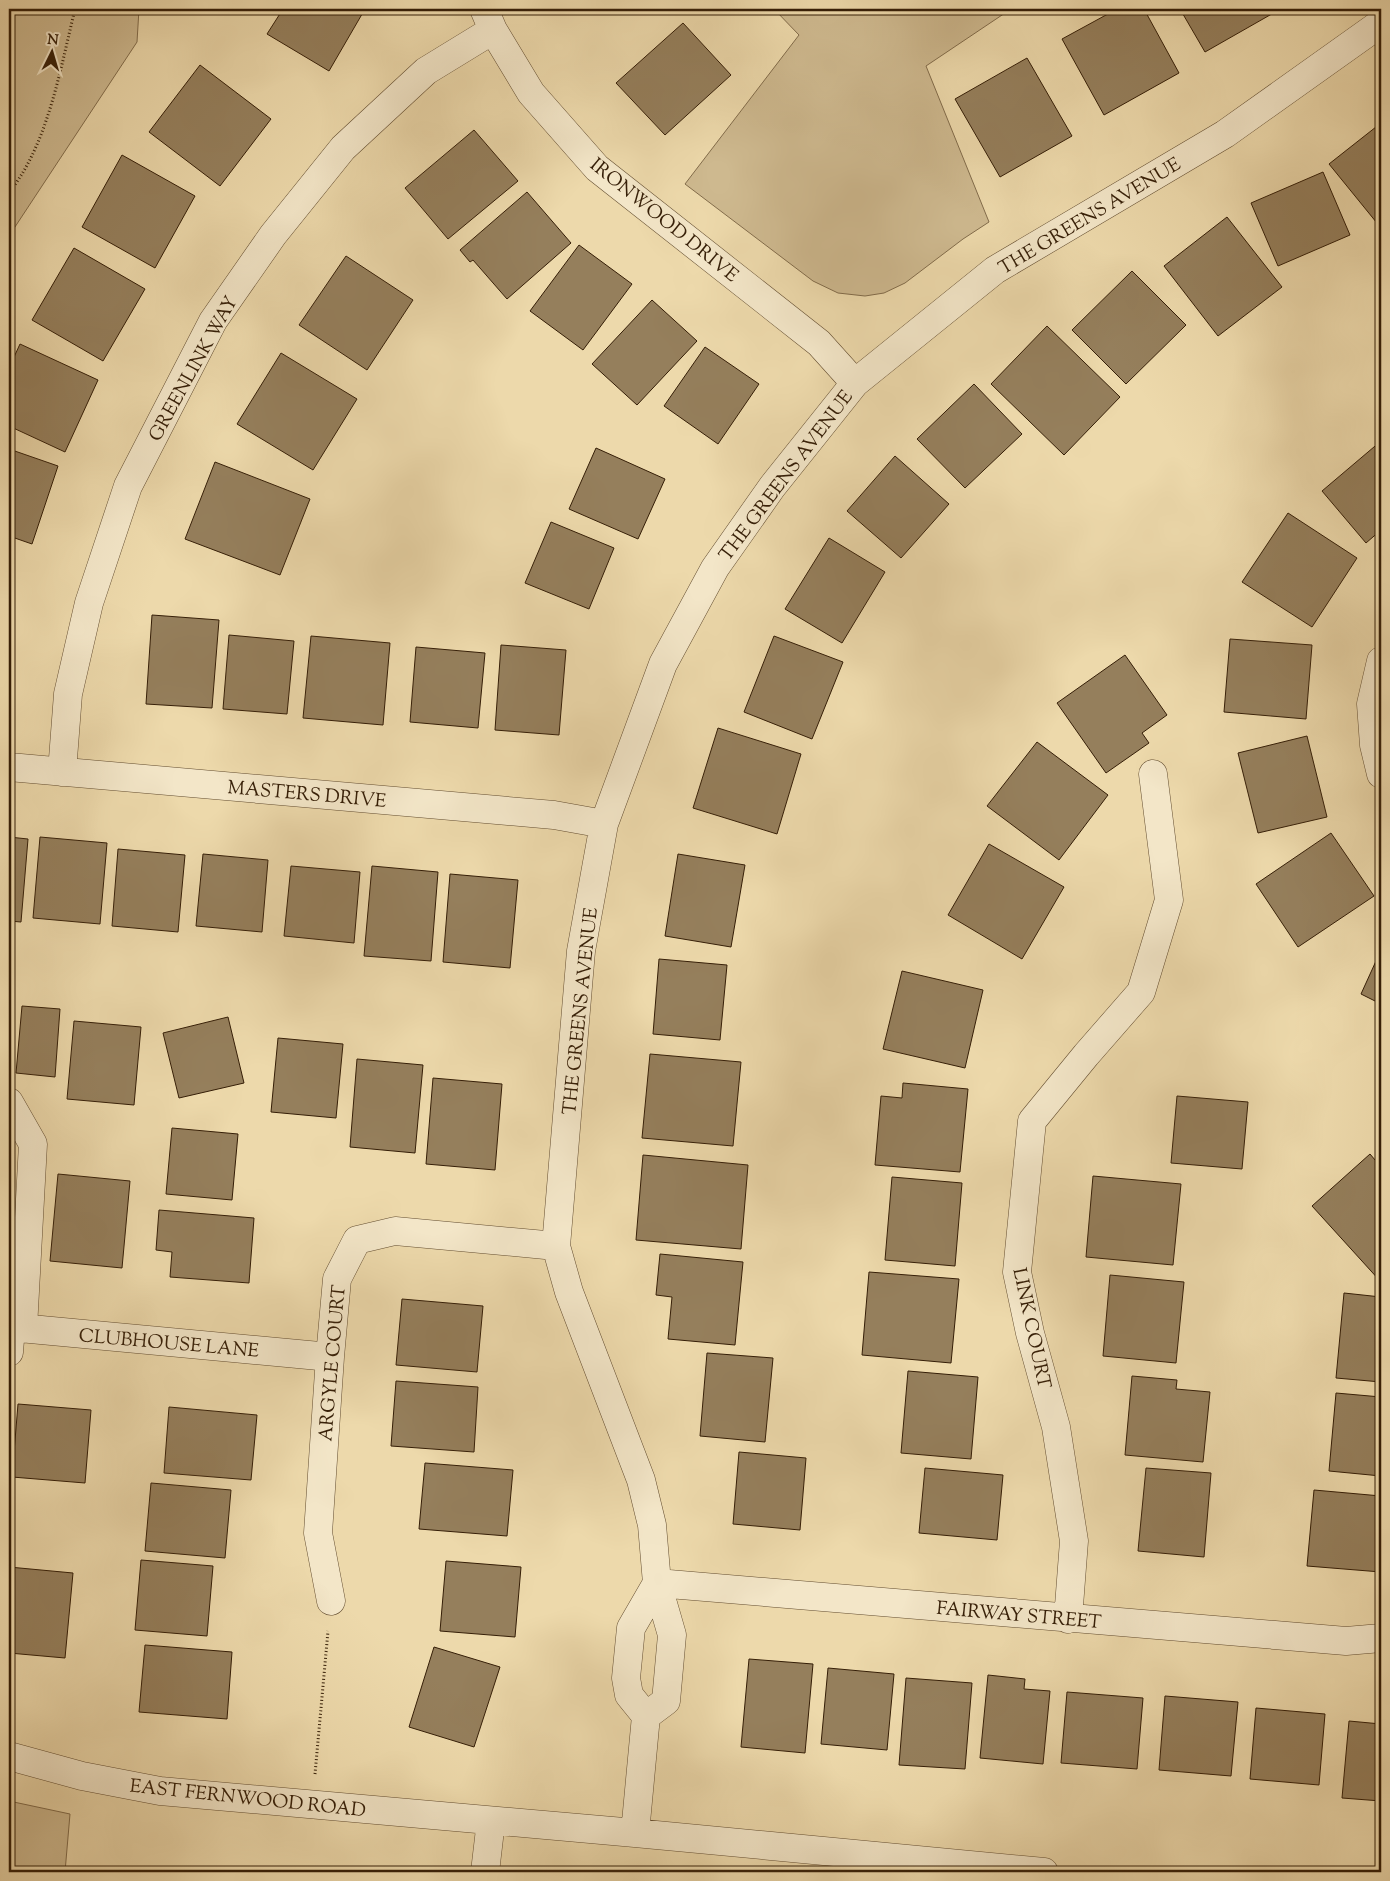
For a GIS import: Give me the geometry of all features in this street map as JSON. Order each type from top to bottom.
[{"type":"street","name":"IRONWOOD DRIVE","points":[[489,19],[531,93],[597,168],[819,343],[855,383]]},
{"type":"street","name":"GREENLINK WAY","points":[[62,772],[68,694],[88,603],[128,486],[213,321],[273,235],[343,148],[426,71],[489,19]]},
{"type":"street","name":"THE GREENS AVENUE","points":[[646,1716],[666,1701],[672,1635],[657,1583],[652,1525],[641,1480],[569,1292],[556,1246],[581,951],[604,824],[663,664],[715,568],[772,487],[855,383],[995,270],[1225,134],[1381,23]]},
{"type":"street","points":[[1381,661],[1371,704],[1374,745],[1381,774]]},
{"type":"street","name":"MASTERS DRIVE","points":[[9,767],[554,815],[604,824]]},
{"type":"street","name":"LINK COURT","points":[[1068,1619],[1074,1541],[1056,1427],[1030,1333],[1017,1272],[1032,1121],[1141,992],[1169,900],[1152,774]]},
{"type":"street","points":[[9,1102],[33,1144],[13,1333]]},
{"type":"street","name":"ARGYLE COURT","points":[[331,1601],[318,1533],[330,1357],[337,1279],[357,1240],[395,1231],[556,1246]]},
{"type":"street","name":"CLUBHOUSE LANE","points":[[13,1333],[330,1357]]},
{"type":"street","points":[[634,1833],[646,1716],[629,1695],[626,1678],[631,1628],[657,1583]]},
{"type":"street","name":"FAIRWAY STREET","points":[[657,1583],[1346,1641],[1381,1638]]},
{"type":"street","name":"EAST FERNWOOD ROAD","points":[[9,1756],[82,1776],[160,1791],[1044,1872]]},
{"type":"street","points":[[485,1872],[491,1821]]},
{"type":"path","points":[[9,193],[26,167],[38,143],[75,9]]},
{"type":"path","points":[[312,1805],[331,1601]]},
{"type":"shaded area","points":[[9,9],[139,9],[137,42],[9,236]]},
{"type":"shaded area","points":[[774,9],[1011,9],[926,66],[989,222],[963,239],[905,283],[884,293],[865,296],[838,293],[813,281],[685,184],[799,35]]},
{"type":"shaded area","points":[[9,1801],[70,1814],[65,1872],[9,1872]]},
{"type":"building","points":[[283,9],[365,9],[329,71],[267,34]]},
{"type":"building","points":[[1117,9],[1144,9],[1179,73],[1104,115],[1062,39]]},
{"type":"building","points":[[1180,9],[1276,9],[1277,11],[1205,52]]},
{"type":"building","points":[[683,23],[731,75],[665,135],[616,83]]},
{"type":"building","points":[[1027,58],[1072,136],[1000,177],[955,99]]},
{"type":"building","points":[[200,65],[271,119],[220,186],[149,132]]},
{"type":"building","points":[[1381,123],[1381,228],[1329,164]]},
{"type":"building","points":[[474,130],[518,181],[448,239],[405,188]]},
{"type":"building","points":[[122,155],[195,196],[155,268],[82,227]]},
{"type":"building","points":[[1323,172],[1350,235],[1278,266],[1251,203]]},
{"type":"building","points":[[527,192],[571,243],[507,299],[473,260],[470,262],[460,250]]},
{"type":"building","points":[[1227,217],[1282,287],[1218,336],[1164,266]]},
{"type":"building","points":[[579,245],[632,284],[583,350],[530,311]]},
{"type":"building","points":[[74,248],[145,289],[103,361],[32,320]]},
{"type":"building","points":[[346,256],[413,300],[367,370],[299,325]]},
{"type":"building","points":[[1132,271],[1186,325],[1126,384],[1072,330]]},
{"type":"building","points":[[652,300],[697,341],[637,405],[592,364]]},
{"type":"building","points":[[1047,326],[1120,397],[1064,455],[991,384]]},
{"type":"building","points":[[20,344],[98,380],[65,452],[9,426],[9,368]]},
{"type":"building","points":[[705,347],[759,384],[718,444],[664,406]]},
{"type":"building","points":[[281,353],[357,399],[313,470],[237,424]]},
{"type":"building","points":[[974,384],[1022,434],[965,488],[917,439]]},
{"type":"building","points":[[1381,441],[1381,530],[1366,543],[1322,491]]},
{"type":"building","points":[[596,448],[665,479],[638,539],[569,509]]},
{"type":"building","points":[[9,449],[58,466],[32,544],[9,536]]},
{"type":"building","points":[[895,456],[949,504],[901,558],[847,511]]},
{"type":"building","points":[[215,462],[310,499],[280,575],[185,539]]},
{"type":"building","points":[[1288,513],[1357,558],[1312,627],[1242,582]]},
{"type":"building","points":[[551,522],[614,548],[589,609],[525,583]]},
{"type":"building","points":[[829,538],[885,572],[842,643],[785,609]]},
{"type":"building","points":[[152,615],[219,620],[212,708],[146,704]]},
{"type":"building","points":[[229,635],[294,641],[287,714],[223,709]]},
{"type":"building","points":[[311,636],[390,643],[383,725],[303,718]]},
{"type":"building","points":[[774,636],[843,662],[812,739],[744,712]]},
{"type":"building","points":[[1230,639],[1312,645],[1306,719],[1224,712]]},
{"type":"building","points":[[501,645],[566,650],[559,735],[495,730]]},
{"type":"building","points":[[416,647],[485,653],[478,728],[410,722]]},
{"type":"building","points":[[1125,655],[1167,715],[1142,733],[1149,743],[1106,773],[1057,703]]},
{"type":"building","points":[[718,728],[801,754],[777,834],[693,808]]},
{"type":"building","points":[[1307,736],[1327,817],[1258,833],[1238,753]]},
{"type":"building","points":[[1037,742],[1108,795],[1059,860],[987,806]]},
{"type":"building","points":[[1331,833],[1374,896],[1298,947],[1256,884]]},
{"type":"building","points":[[9,837],[28,839],[21,922],[9,921]]},
{"type":"building","points":[[40,837],[107,843],[100,924],[33,918]]},
{"type":"building","points":[[989,844],[1064,887],[1022,959],[948,915]]},
{"type":"building","points":[[118,849],[185,855],[178,932],[112,926]]},
{"type":"building","points":[[203,854],[268,860],[262,932],[196,926]]},
{"type":"building","points":[[678,854],[745,865],[731,947],[665,936]]},
{"type":"building","points":[[291,866],[360,872],[354,943],[284,936]]},
{"type":"building","points":[[372,866],[438,872],[431,961],[364,956]]},
{"type":"building","points":[[450,874],[518,880],[510,968],[443,962]]},
{"type":"building","points":[[1381,950],[1381,1004],[1361,994]]},
{"type":"building","points":[[659,959],[727,965],[720,1040],[653,1034]]},
{"type":"building","points":[[902,971],[983,990],[965,1068],[883,1049]]},
{"type":"building","points":[[22,1006],[60,1009],[55,1077],[16,1073]]},
{"type":"building","points":[[228,1017],[244,1083],[179,1098],[163,1033]]},
{"type":"building","points":[[74,1021],[141,1027],[134,1105],[67,1099]]},
{"type":"building","points":[[278,1038],[343,1044],[336,1118],[271,1112]]},
{"type":"building","points":[[650,1054],[741,1062],[733,1146],[642,1138]]},
{"type":"building","points":[[357,1059],[423,1065],[415,1153],[350,1147]]},
{"type":"building","points":[[433,1078],[502,1084],[495,1170],[426,1164]]},
{"type":"building","points":[[903,1083],[968,1089],[960,1172],[875,1165],[881,1096],[902,1098]]},
{"type":"building","points":[[1177,1096],[1248,1102],[1242,1169],[1171,1163]]},
{"type":"building","points":[[172,1128],[238,1134],[232,1200],[166,1194]]},
{"type":"building","points":[[1370,1154],[1381,1167],[1381,1282],[1312,1206]]},
{"type":"building","points":[[643,1155],[748,1165],[741,1249],[636,1240]]},
{"type":"building","points":[[58,1174],[130,1181],[122,1268],[50,1261]]},
{"type":"building","points":[[1093,1176],[1181,1184],[1173,1265],[1086,1257]]},
{"type":"building","points":[[892,1177],[962,1183],[955,1266],[885,1260]]},
{"type":"building","points":[[159,1210],[254,1218],[249,1283],[170,1277],[172,1252],[156,1250]]},
{"type":"building","points":[[660,1254],[743,1262],[735,1345],[668,1339],[672,1297],[656,1295]]},
{"type":"building","points":[[869,1272],[959,1279],[951,1363],[862,1355]]},
{"type":"building","points":[[1110,1275],[1184,1282],[1176,1363],[1103,1356]]},
{"type":"building","points":[[1344,1293],[1381,1297],[1381,1382],[1336,1378]]},
{"type":"building","points":[[402,1299],[483,1306],[477,1372],[396,1365]]},
{"type":"building","points":[[707,1353],[773,1358],[765,1442],[700,1436]]},
{"type":"building","points":[[908,1371],[978,1377],[971,1459],[901,1453]]},
{"type":"building","points":[[1132,1376],[1177,1380],[1176,1389],[1210,1392],[1203,1462],[1125,1455]]},
{"type":"building","points":[[396,1381],[478,1387],[474,1452],[391,1446]]},
{"type":"building","points":[[1336,1393],[1381,1397],[1381,1476],[1329,1471]]},
{"type":"building","points":[[18,1404],[91,1410],[85,1483],[12,1477]]},
{"type":"building","points":[[169,1407],[257,1415],[251,1480],[164,1473]]},
{"type":"building","points":[[739,1452],[806,1458],[800,1530],[733,1524]]},
{"type":"building","points":[[425,1463],[513,1470],[507,1536],[419,1529]]},
{"type":"building","points":[[925,1468],[1003,1475],[997,1540],[919,1533]]},
{"type":"building","points":[[1146,1468],[1211,1473],[1204,1557],[1138,1551]]},
{"type":"building","points":[[151,1483],[231,1490],[225,1558],[145,1551]]},
{"type":"building","points":[[1314,1490],[1381,1496],[1381,1572],[1307,1566]]},
{"type":"building","points":[[141,1560],[213,1566],[207,1636],[135,1630]]},
{"type":"building","points":[[446,1561],[521,1567],[515,1637],[440,1631]]},
{"type":"building","points":[[9,1567],[73,1573],[65,1658],[9,1653]]},
{"type":"building","points":[[145,1645],[232,1652],[227,1719],[139,1712]]},
{"type":"building","points":[[434,1647],[500,1667],[474,1747],[409,1727]]},
{"type":"building","points":[[749,1659],[813,1664],[805,1753],[741,1747]]},
{"type":"building","points":[[828,1668],[894,1674],[887,1750],[821,1744]]},
{"type":"building","points":[[988,1675],[1025,1679],[1024,1689],[1050,1691],[1043,1764],[980,1758]]},
{"type":"building","points":[[906,1678],[972,1683],[965,1769],[899,1765]]},
{"type":"building","points":[[1067,1692],[1143,1698],[1137,1769],[1061,1763]]},
{"type":"building","points":[[1165,1696],[1238,1702],[1231,1776],[1159,1770]]},
{"type":"building","points":[[1256,1708],[1325,1714],[1319,1785],[1250,1779]]},
{"type":"building","points":[[1349,1721],[1381,1724],[1381,1801],[1342,1798]]}]
